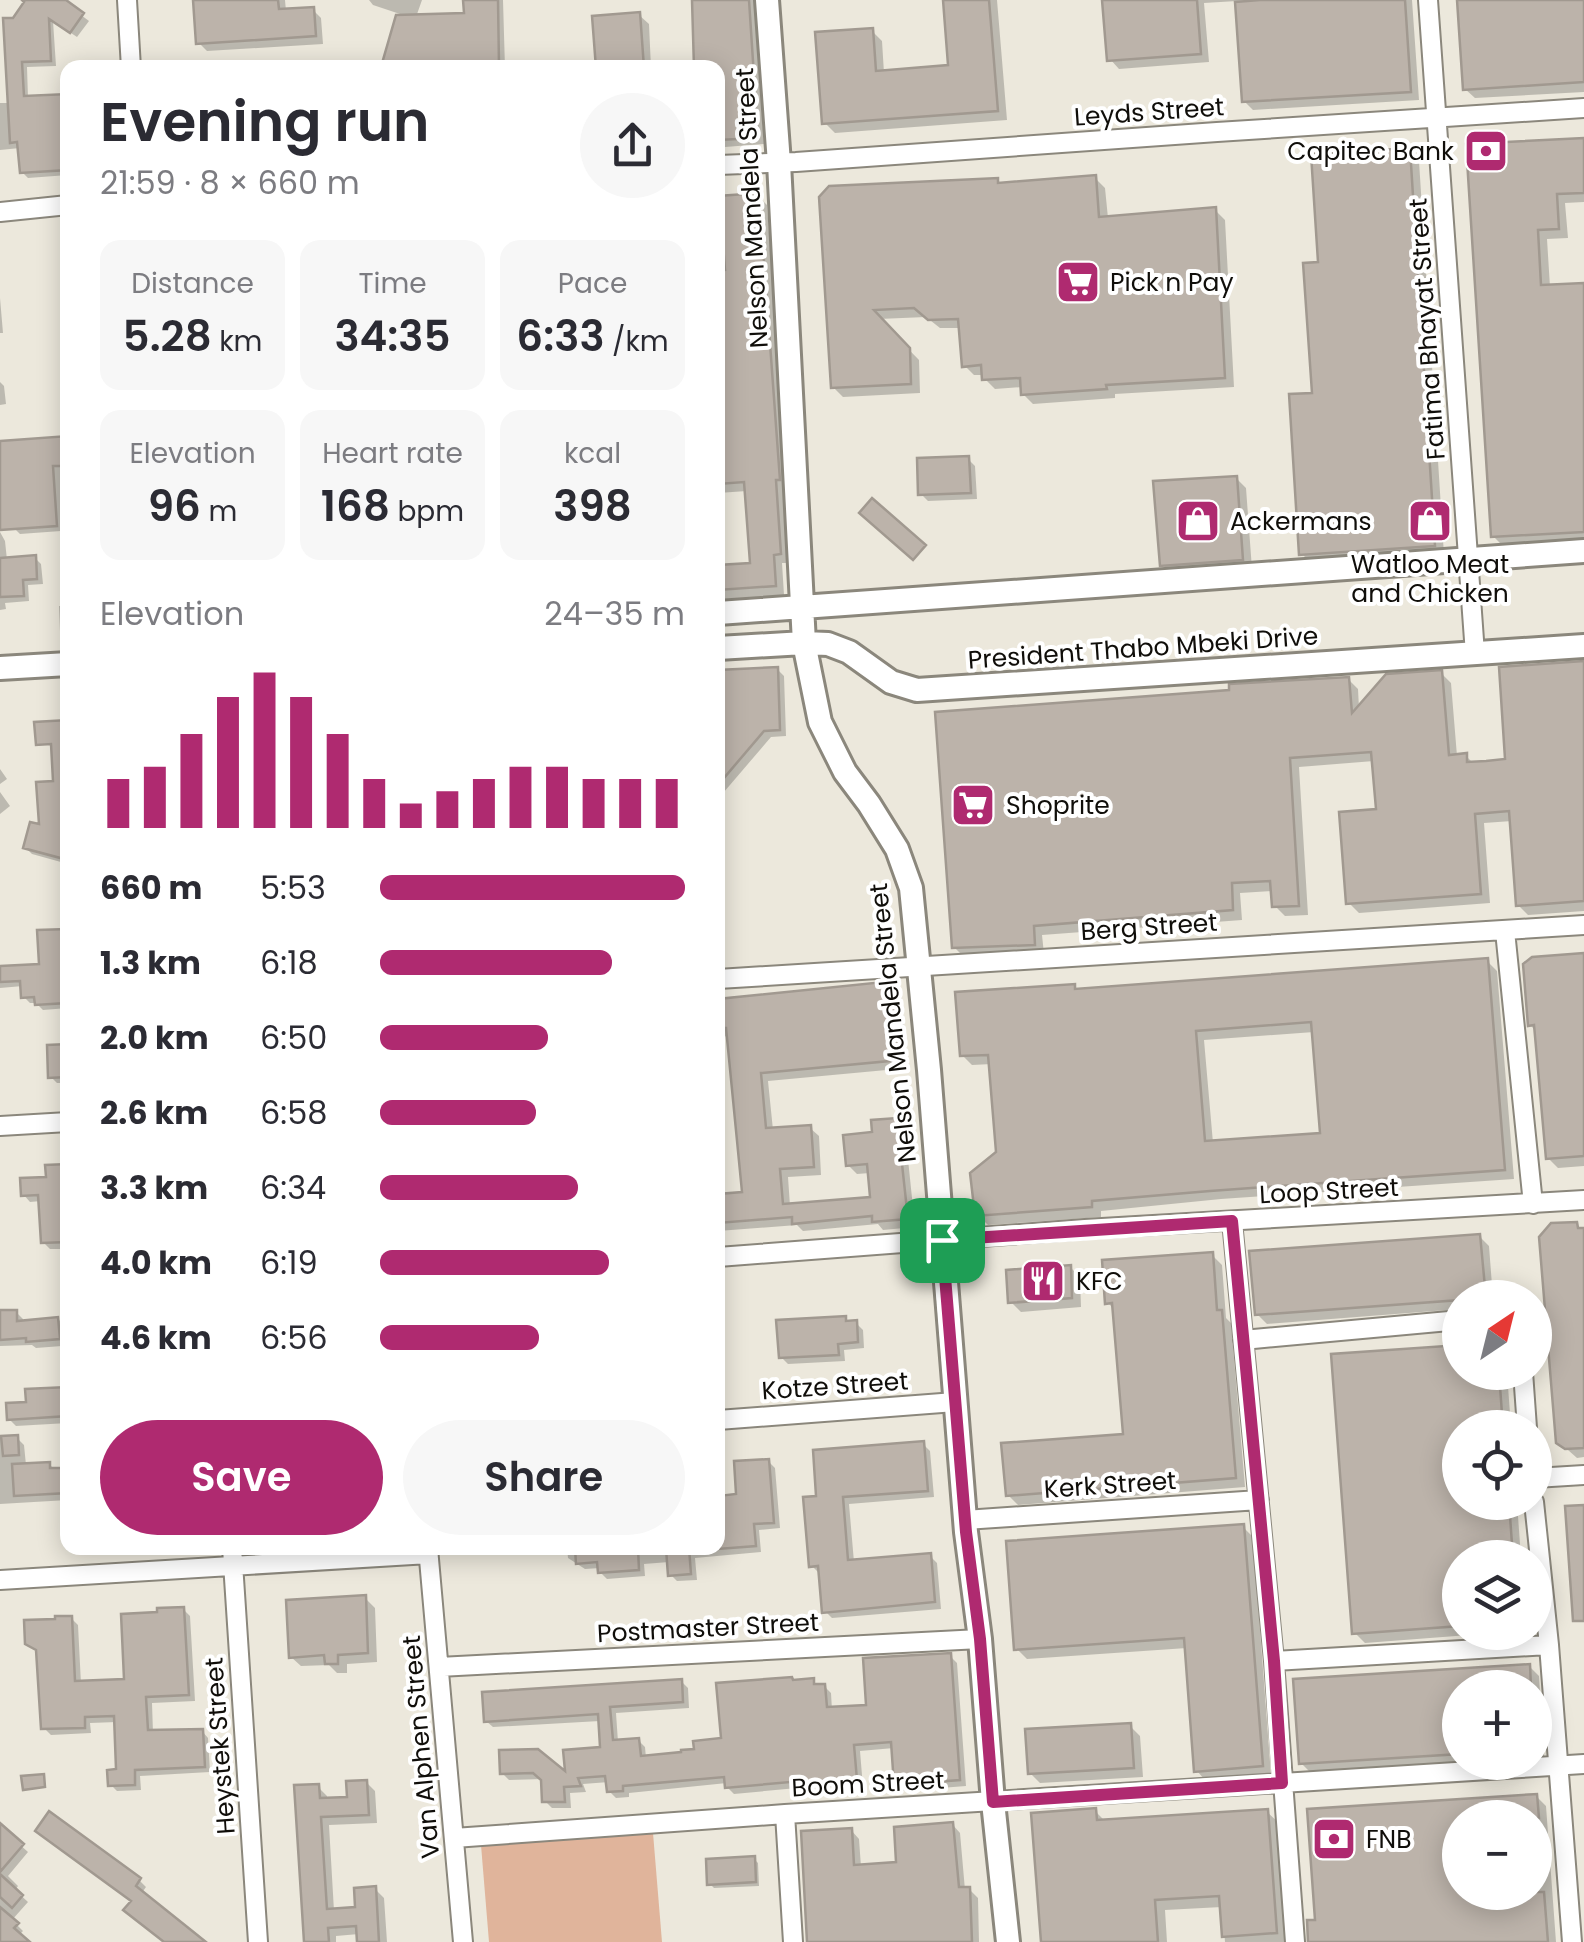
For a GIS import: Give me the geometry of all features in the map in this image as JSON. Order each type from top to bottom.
[{"type":"main road","name":"Nelson Mandela Street","points":[[767,0],[804,642],[820,722],[845,772],[897,849],[911,888],[966,1520],[1008,1942]]},
{"type":"main road","points":[[725,612],[1584,551]]},
{"type":"main road","name":"President Thabo Mbeki Drive","points":[[725,648],[828,644],[850,652],[891,682],[917,690],[1584,646]]},
{"type":"main road","points":[[0,668],[60,664]]},
{"type":"street","points":[[127,0],[131,60]]},
{"type":"street","name":"Fatima Bhayat Street","points":[[1428,0],[1475,654]]},
{"type":"street","name":"Leyds Street","points":[[725,165],[1584,108]]},
{"type":"street","points":[[0,212],[60,206]]},
{"type":"street","name":"Berg Street","points":[[725,979],[1584,925]]},
{"type":"street","points":[[1505,931],[1532,1204]]},
{"type":"street","points":[[0,1126],[60,1122]]},
{"type":"street","name":"Loop Street","points":[[725,1256],[1584,1200]]},
{"type":"street","points":[[1232,1221],[1274,1661],[1295,1942]]},
{"type":"street","points":[[1243,1340],[1442,1322]]},
{"type":"street","name":"Kotze Street","points":[[725,1419],[956,1402]]},
{"type":"street","points":[[1552,1477],[1584,1475]]},
{"type":"street","name":"Kerk Street","points":[[966,1520],[1258,1500]]},
{"type":"street","points":[[0,1580],[233,1557],[298,1555]]},
{"type":"street","name":"Van Alphen Street","points":[[428,1555],[462,1942]]},
{"type":"street","name":"Heystek Street","points":[[233,1557],[258,1942]]},
{"type":"street","name":"Postmaster Street","points":[[439,1667],[980,1639]]},
{"type":"street","points":[[1274,1661],[1463,1650]]},
{"type":"street","points":[[1549,1650],[1572,1942]]},
{"type":"street","name":"Boom Street","points":[[454,1838],[1584,1764]]},
{"type":"street","points":[[785,1814],[793,1942]]},
{"type":"shaded area","points":[[653,1833],[662,1942],[489,1942],[481,1845]]},
{"type":"building","points":[[66,0],[84,13],[70,33],[49,19],[51,61],[22,62],[24,96],[60,94],[60,170],[20,173],[17,142],[10,143],[3,18],[13,18],[24,2]]},
{"type":"building","points":[[193,0],[278,0],[279,9],[314,7],[316,36],[196,44]]},
{"type":"building","points":[[463,0],[498,0],[499,60],[383,60],[396,15],[464,13]]},
{"type":"building","points":[[692,0],[749,0],[758,138],[725,140],[725,60],[694,60]]},
{"type":"building","points":[[943,0],[989,0],[998,111],[822,124],[815,32],[873,28],[876,71],[948,65]]},
{"type":"building","points":[[1102,0],[1197,0],[1201,54],[1107,61]]},
{"type":"building","points":[[1405,0],[1411,92],[1242,102],[1235,2]]},
{"type":"building","points":[[1457,0],[1584,0],[1584,82],[1463,90]]},
{"type":"building","points":[[640,12],[643,60],[595,60],[592,16]]},
{"type":"building","points":[[1584,138],[1584,193],[1557,194],[1559,229],[1538,230],[1541,285],[1584,283],[1584,532],[1491,537],[1466,144]]},
{"type":"building","points":[[1410,148],[1435,546],[1299,555],[1289,394],[1312,393],[1303,263],[1318,262],[1311,154]]},
{"type":"building","points":[[1096,175],[1099,217],[1216,207],[1225,378],[1021,395],[1020,378],[982,380],[981,365],[962,367],[958,319],[928,320],[914,308],[874,310],[910,348],[911,384],[831,388],[819,197],[829,186],[998,178],[998,183]]},
{"type":"building","points":[[759,193],[780,480],[776,480],[781,554],[774,555],[776,586],[725,590],[725,565],[750,563],[744,482],[725,483],[725,195]]},
{"type":"building","points":[[60,437],[60,466],[53,466],[57,526],[0,530],[0,441]]},
{"type":"building","points":[[969,456],[971,493],[918,495],[917,458]]},
{"type":"building","name":"Ackermans","points":[[1237,476],[1243,560],[1160,566],[1153,481]]},
{"type":"building","points":[[872,498],[926,545],[913,560],[859,513]]},
{"type":"building","points":[[36,555],[37,579],[23,580],[24,596],[0,597],[0,558]]},
{"type":"building","points":[[1584,661],[1584,901],[1516,906],[1509,811],[1475,814],[1481,894],[1346,904],[1339,812],[1376,809],[1371,752],[1290,758],[1299,906],[1272,907],[1270,881],[1232,883],[1233,910],[1034,926],[1035,945],[952,948],[935,712],[1229,690],[1229,684],[1349,677],[1352,713],[1386,674],[1442,670],[1449,755],[1467,753],[1467,762],[1486,761],[1505,759],[1499,667]]},
{"type":"building","points":[[778,667],[780,730],[764,731],[725,777],[725,670]]},
{"type":"building","points":[[60,720],[60,858],[23,848],[30,822],[39,824],[36,782],[53,781],[51,744],[36,745],[34,722]]},
{"type":"building","points":[[60,929],[60,1003],[35,1005],[34,997],[21,998],[20,981],[0,982],[0,966],[39,964],[37,930]]},
{"type":"building","points":[[1584,953],[1584,1156],[1546,1159],[1534,1025],[1528,1026],[1523,964],[1532,957]]},
{"type":"building","points":[[1488,958],[1505,1170],[1092,1201],[1092,1207],[975,1216],[970,1173],[996,1152],[988,1055],[960,1056],[955,992],[1075,984],[1075,989]],"holes":[[[1311,1022],[1320,1133],[1205,1141],[1196,1031]]]},
{"type":"building","points":[[893,981],[900,1060],[761,1073],[766,1128],[811,1125],[814,1167],[780,1169],[783,1204],[870,1197],[867,1164],[846,1166],[843,1135],[872,1132],[871,1120],[897,1118],[908,1219],[872,1222],[872,1216],[792,1224],[792,1217],[725,1222],[725,1193],[742,1192],[725,998]]},
{"type":"building","points":[[60,1044],[60,1077],[48,1078],[47,1045]]},
{"type":"building","points":[[60,1164],[60,1242],[41,1243],[38,1195],[21,1196],[20,1178],[46,1177],[45,1165]]},
{"type":"building","points":[[1577,1222],[1578,1228],[1584,1228],[1584,1448],[1565,1449],[1556,1443],[1552,1390],[1552,1280],[1543,1280],[1539,1237],[1551,1223]]},
{"type":"building","points":[[1480,1234],[1484,1280],[1442,1280],[1442,1301],[1255,1315],[1249,1251]]},
{"type":"building","points":[[1213,1252],[1217,1310],[1222,1310],[1236,1478],[1006,1496],[1001,1443],[1123,1434],[1112,1303],[1105,1304],[1102,1260]]},
{"type":"building","name":"KFC","points":[[1071,1265],[1072,1298],[1008,1303],[1006,1270]]},
{"type":"building","points":[[0,1310],[17,1310],[17,1321],[58,1317],[60,1339],[0,1340]]},
{"type":"building","points":[[846,1316],[846,1321],[857,1320],[858,1342],[838,1344],[839,1355],[779,1358],[776,1320]]},
{"type":"building","points":[[1442,1346],[1442,1390],[1500,1390],[1502,1410],[1442,1410],[1442,1520],[1510,1520],[1512,1540],[1442,1540],[1442,1627],[1352,1634],[1331,1354]]},
{"type":"building","points":[[60,1387],[60,1417],[7,1420],[6,1403],[26,1402],[25,1389]]},
{"type":"building","points":[[18,1435],[19,1455],[3,1456],[1,1436]]},
{"type":"building","points":[[924,1441],[928,1491],[843,1497],[848,1560],[931,1553],[935,1602],[822,1613],[818,1566],[809,1567],[803,1497],[816,1496],[813,1450]]},
{"type":"building","points":[[769,1459],[774,1523],[754,1524],[756,1546],[725,1548],[725,1495],[736,1494],[734,1461]]},
{"type":"building","points":[[50,1462],[50,1468],[60,1468],[60,1493],[14,1496],[12,1464]]},
{"type":"building","points":[[1584,1505],[1584,1621],[1573,1621],[1565,1506]]},
{"type":"building","points":[[1244,1524],[1263,1766],[1194,1772],[1184,1638],[1014,1650],[1006,1541]]},
{"type":"building","points":[[575,1555],[638,1555],[639,1570],[598,1573],[597,1562],[576,1564]]},
{"type":"building","points":[[666,1555],[690,1555],[691,1574],[668,1576]]},
{"type":"building","points":[[366,1595],[368,1653],[338,1655],[338,1664],[325,1664],[324,1655],[289,1658],[286,1600]]},
{"type":"building","points":[[184,1607],[189,1695],[146,1697],[148,1730],[203,1729],[205,1767],[135,1770],[135,1785],[108,1786],[107,1770],[116,1769],[114,1716],[85,1717],[85,1728],[41,1729],[36,1650],[25,1644],[24,1620],[72,1616],[75,1681],[124,1679],[121,1614]]},
{"type":"building","points":[[951,1653],[960,1780],[894,1785],[891,1742],[854,1745],[857,1780],[725,1788],[724,1777],[623,1786],[623,1791],[607,1792],[605,1776],[578,1778],[581,1786],[564,1787],[565,1802],[542,1802],[541,1780],[533,1773],[500,1774],[499,1750],[538,1749],[565,1771],[563,1750],[600,1747],[598,1714],[484,1722],[482,1692],[682,1679],[683,1702],[610,1707],[613,1740],[639,1738],[641,1756],[681,1752],[694,1749],[693,1741],[721,1738],[716,1683],[814,1678],[814,1684],[825,1684],[827,1707],[866,1705],[863,1658]]},
{"type":"building","points":[[1530,1664],[1530,1670],[1442,1670],[1442,1755],[1299,1764],[1293,1679]]},
{"type":"building","points":[[1131,1723],[1134,1768],[1028,1774],[1025,1729]]},
{"type":"building","points":[[44,1774],[45,1787],[23,1790],[21,1776]]},
{"type":"building","points":[[367,1780],[369,1815],[321,1817],[327,1909],[355,1907],[354,1888],[376,1886],[379,1942],[357,1942],[356,1926],[328,1928],[329,1942],[304,1942],[294,1785],[319,1784],[320,1798],[347,1797],[346,1781]]},
{"type":"building","points":[[1537,1794],[1538,1800],[1445,1800]]},
{"type":"building","points":[[1442,1800],[1442,1910],[1545,1910],[1548,1942],[1308,1942],[1307,1920],[1315,1920],[1307,1809]]},
{"type":"building","points":[[1096,1808],[1097,1820],[1268,1809],[1277,1933],[1222,1937],[1219,1896],[1155,1900],[1158,1942],[1041,1942],[1031,1813]]},
{"type":"building","points":[[49,1811],[141,1878],[136,1886],[206,1942],[164,1942],[123,1910],[131,1901],[35,1831]]},
{"type":"building","points":[[953,1822],[959,1887],[970,1887],[972,1942],[807,1942],[801,1831],[852,1828],[854,1865],[896,1862],[894,1827]]},
{"type":"building","points":[[0,1823],[24,1844],[0,1872]]},
{"type":"building","points":[[755,1856],[756,1882],[707,1885],[706,1859]]},
{"type":"building","points":[[0,1874],[23,1895],[12,1908],[0,1897]]},
{"type":"building","points":[[0,1907],[19,1923],[14,1928],[30,1942],[0,1942]]},
{"type":"place","name":"Capitec Bank","points":[[1486,151]]},
{"type":"place","name":"Pick n Pay","points":[[1078,282]]},
{"type":"place","name":"Ackermans","points":[[1198,521]]},
{"type":"place","name":"Watloo Meat and Chicken","points":[[1430,521]]},
{"type":"place","name":"Shoprite","points":[[973,805]]},
{"type":"place","name":"KFC","points":[[1043,1281]]},
{"type":"place","name":"FNB","points":[[1334,1839]]},
{"type":"route","points":[[1232,1221],[1282,1783],[993,1802],[942,1240],[1232,1221]]}]
